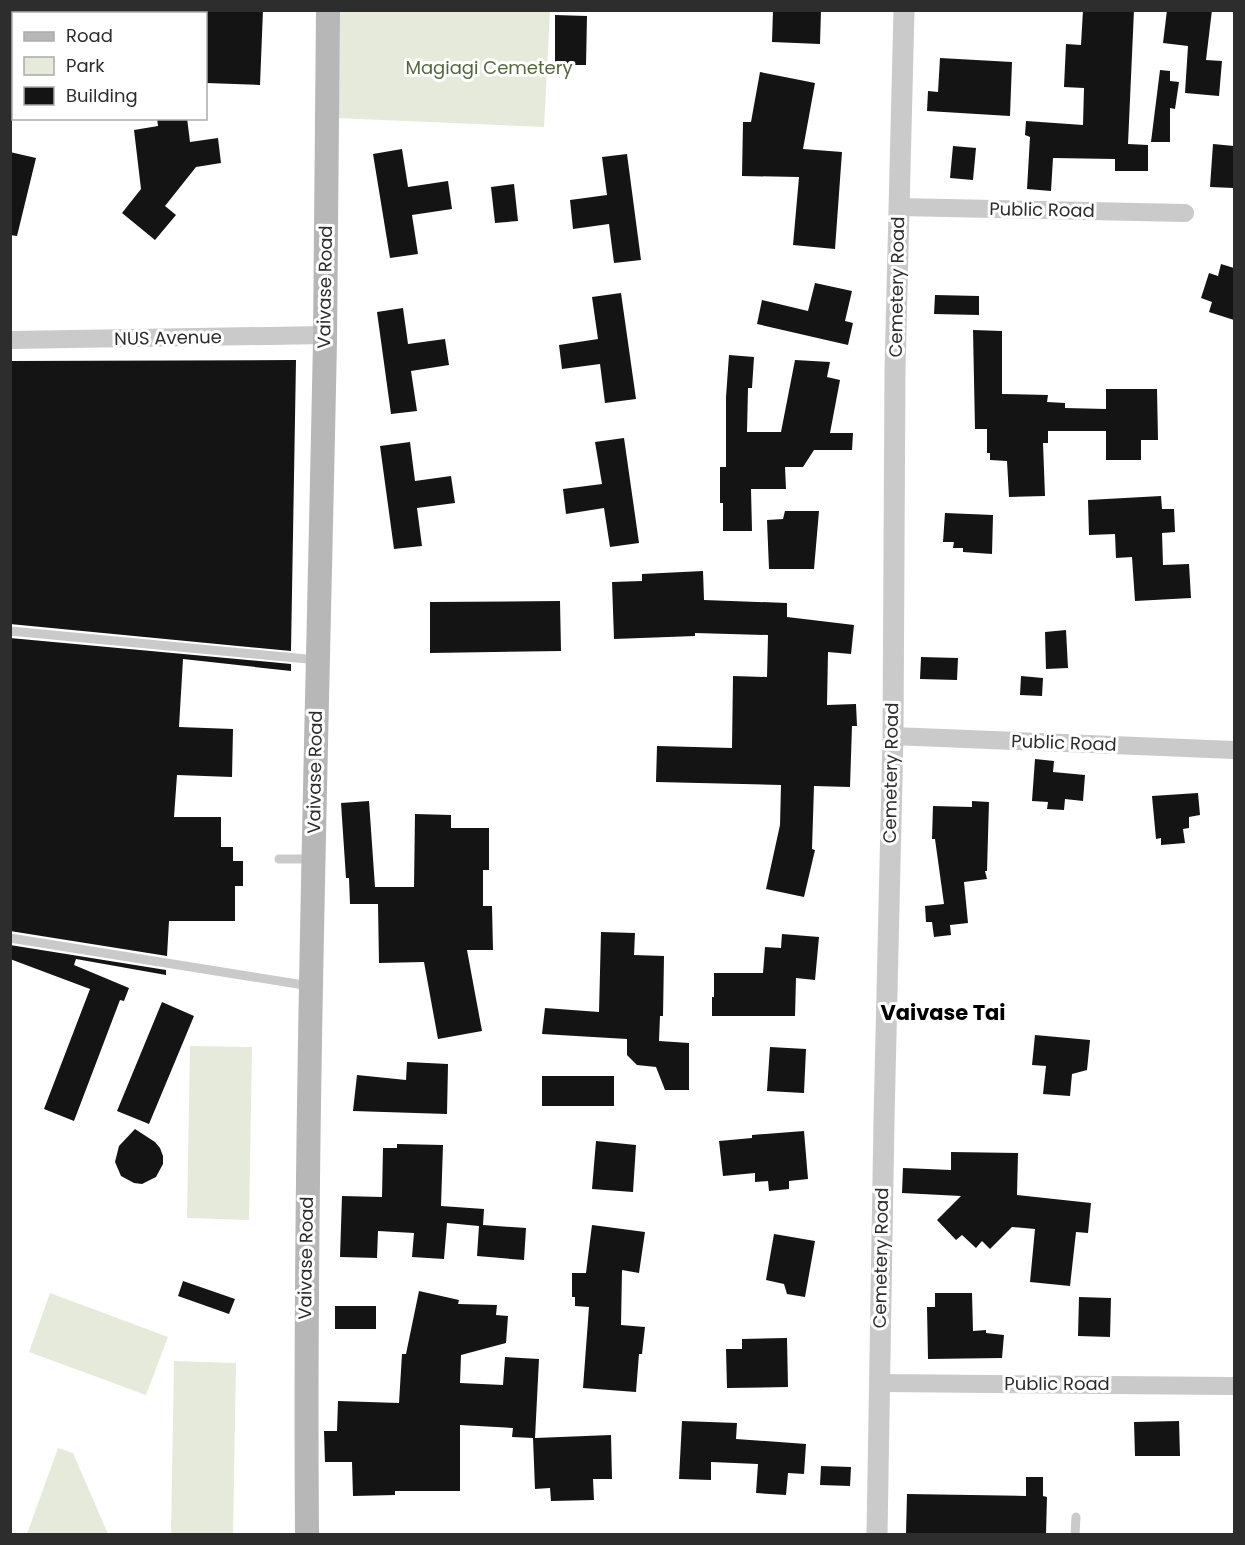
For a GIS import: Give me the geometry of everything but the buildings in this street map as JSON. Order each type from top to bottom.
[{"type":"main road","name":"Vaivase Road","points":[[307,1534],[305,1335],[310,986],[325,335],[328,10]]},
{"type":"street","name":"Cemetery Road","points":[[877,1534],[893,736],[899,207],[904,10]]},
{"type":"street","name":"Public Road","points":[[899,207],[1185,213]]},
{"type":"street","name":"NUS Avenue","points":[[10,340],[325,335]]},
{"type":"street","name":"Public Road","points":[[893,736],[1234,750]]},
{"type":"street","name":"Public Road","points":[[880,1383],[1234,1386]]},
{"type":"lane","points":[[10,632],[318,660]]},
{"type":"lane","points":[[279,859],[313,859]]},
{"type":"lane","points":[[10,938],[310,986]]},
{"type":"lane","points":[[1076,1517],[1076,1534]]},
{"type":"green space","name":"Magiagi Cemetery","points":[[338,11],[550,11],[544,127],[336,118]]},
{"type":"green space","points":[[190,1046],[252,1047],[249,1220],[187,1218]]},
{"type":"green space","points":[[50,1293],[168,1337],[146,1395],[29,1352]]},
{"type":"green space","points":[[174,1361],[236,1363],[233,1534],[171,1534]]},
{"type":"green space","points":[[58,1448],[73,1453],[108,1534],[27,1534]]},
{"type":"district","name":"Vaivase Tai","points":[[943,1013]]}]
